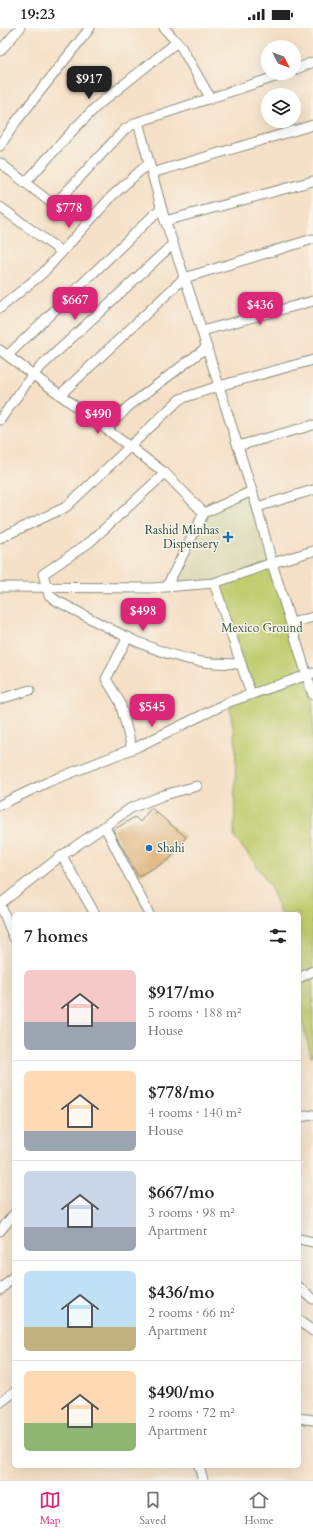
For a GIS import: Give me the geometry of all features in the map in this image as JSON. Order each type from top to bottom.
[{"type":"street","points":[[0,51],[20,28]]},
{"type":"street","points":[[0,146],[15,123],[90,28]]},
{"type":"street","points":[[167,29],[181,47],[211,99]]},
{"type":"street","points":[[25,183],[98,105],[177,42]]},
{"type":"street","points":[[301,67],[313,62]]},
{"type":"street","points":[[0,163],[54,205],[125,129],[138,122],[267,80]]},
{"type":"street","points":[[138,122],[165,221],[202,331],[238,446],[257,507],[272,563],[310,674],[313,695]]},
{"type":"street","points":[[152,173],[313,125]]},
{"type":"street","points":[[0,308],[44,273],[112,196],[149,163]]},
{"type":"street","points":[[165,221],[313,182]]},
{"type":"street","points":[[0,207],[62,252]]},
{"type":"street","points":[[162,208],[4,352],[60,395],[130,445],[165,473],[204,512]]},
{"type":"street","points":[[60,395],[184,278],[313,239]]},
{"type":"street","points":[[0,420],[33,374],[173,244]]},
{"type":"street","points":[[202,331],[313,301]]},
{"type":"street","points":[[108,429],[129,406],[206,347]]},
{"type":"street","points":[[0,538],[66,507],[180,399],[219,386],[313,360]]},
{"type":"street","points":[[238,446],[313,425]]},
{"type":"street","points":[[165,473],[90,542],[43,574],[49,595],[57,601],[128,637],[165,652],[193,661],[241,664]]},
{"type":"street","points":[[257,507],[313,490]]},
{"type":"street","points":[[167,586],[204,512],[252,491]]},
{"type":"street","points":[[0,587],[153,588],[214,583],[313,551]]},
{"type":"street","points":[[214,583],[251,694]]},
{"type":"street","points":[[292,623],[313,617]]},
{"type":"street","points":[[128,637],[106,679],[120,702],[132,749]]},
{"type":"street","points":[[0,805],[48,782],[132,749],[229,702],[310,674]]},
{"type":"street","points":[[0,699],[30,690]]},
{"type":"street","points":[[12,933],[0,904],[62,856],[131,808],[164,795],[197,786]]},
{"type":"street","points":[[105,827],[148,912]]},
{"type":"street","points":[[62,856],[94,912]]},
{"type":"street","points":[[301,977],[313,971]]},
{"type":"street","points":[[301,1117],[313,1115]]},
{"type":"street","points":[[0,1231],[12,1216]]},
{"type":"street","points":[[301,1239],[313,1242]]},
{"type":"street","points":[[0,1290],[12,1278]]},
{"type":"street","points":[[301,1289],[313,1299]]},
{"type":"street","points":[[301,1322],[313,1331]]},
{"type":"street","points":[[0,1403],[12,1394]]},
{"type":"street","points":[[301,1418],[313,1420]]},
{"type":"street","points":[[200,1468],[203,1480]]},
{"type":"shaded area","name":"Rashid Minhas Dispensery","points":[[252,491],[271,562],[214,583],[167,586],[204,513]]},
{"type":"green space","name":"Mexico Ground","points":[[271,562],[305,675],[252,692],[216,582]]},
{"type":"green space","points":[[305,676],[313,699],[313,1056],[311,1056],[301,1017],[301,912],[279,912],[273,892],[262,872],[234,837],[236,745],[229,703]]},
{"type":"building","name":"Shahi","points":[[151,808],[186,837],[169,860],[138,876],[113,830],[135,817],[140,822]]},
{"type":"place","name":"Rashid Minhas Dispensery","points":[[228,537]]},
{"type":"place","name":"Shahi","points":[[149,848]]}]
